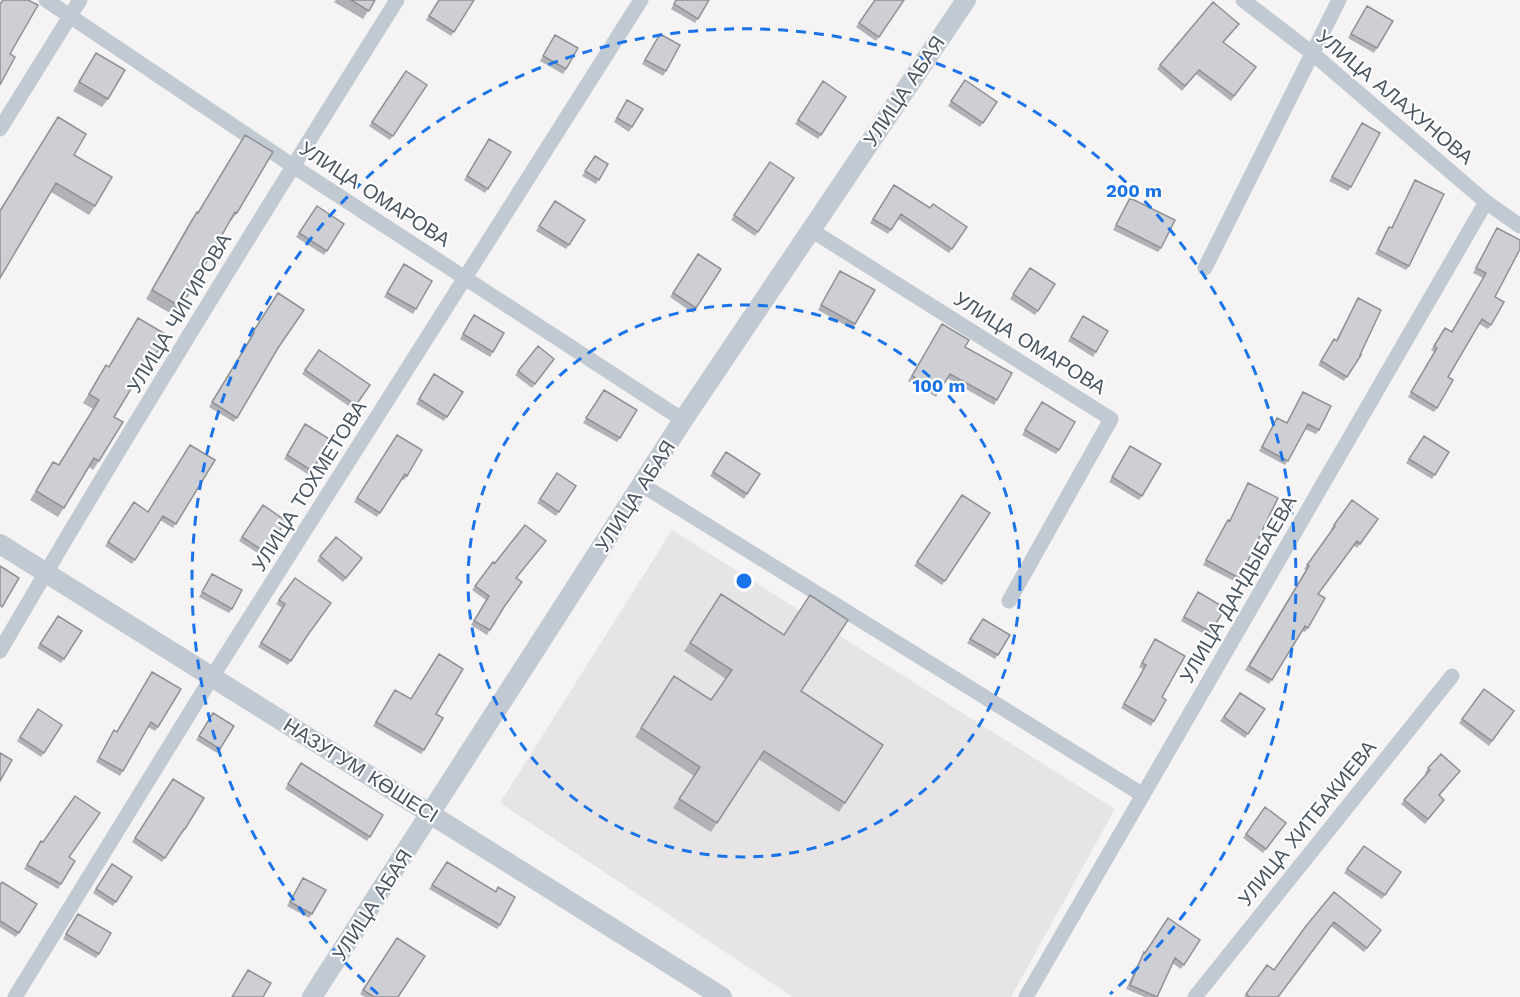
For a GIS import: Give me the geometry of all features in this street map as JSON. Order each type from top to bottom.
[{"type":"street","name":"УЛИЦА ОМАРОВА","points":[[46,0],[293,166],[684,420]]},
{"type":"street","points":[[0,129],[80,0]]},
{"type":"street","name":"УЛИЦА ЧИГИРОВА","points":[[0,651],[45,573],[293,166],[397,0]]},
{"type":"street","name":"УЛИЦА ТОХМЕТОВА","points":[[15,997],[212,677],[641,0]]},
{"type":"street","name":"УЛИЦА АБАЯ","points":[[312,997],[684,420],[966,0]]},
{"type":"street","name":"УЛИЦА АЛАХУНОВА","points":[[1243,0],[1312,53],[1486,202],[1520,226]]},
{"type":"street","points":[[1206,268],[1339,0]]},
{"type":"street","name":"УЛИЦА ДАНДЫБАЕВА","points":[[1026,997],[1486,202]]},
{"type":"street","name":"УЛИЦА ОМАРОВА","points":[[811,230],[1111,418],[1009,601]]},
{"type":"street","points":[[642,485],[1143,795]]},
{"type":"street","name":"НАЗУГУМ КӨШЕСІ","points":[[0,544],[722,997]]},
{"type":"street","name":"УЛИЦА ХИТБАКИЕВА","points":[[1195,997],[1452,676]]},
{"type":"shaded area","points":[[672,530],[1115,809],[1011,997],[793,997],[500,803]]},
{"type":"building","points":[[3,0],[28,0],[38,5],[10,54],[15,57],[0,85],[0,4]]},
{"type":"building","points":[[351,0],[375,0],[369,11]]},
{"type":"building","points":[[439,0],[474,0],[454,32],[429,16]]},
{"type":"building","points":[[676,0],[709,0],[698,19],[674,4]]},
{"type":"building","points":[[875,0],[904,0],[879,37],[859,23]]},
{"type":"building","points":[[1213,2],[1239,24],[1223,42],[1256,67],[1234,96],[1199,70],[1185,86],[1160,65]]},
{"type":"building","points":[[1367,6],[1393,21],[1377,48],[1351,34]]},
{"type":"building","points":[[660,34],[680,45],[666,71],[645,60]]},
{"type":"building","points":[[555,35],[578,48],[566,69],[543,56]]},
{"type":"building","points":[[96,53],[125,70],[108,99],[79,82]]},
{"type":"building","points":[[406,71],[427,85],[393,136],[372,122]]},
{"type":"building","points":[[965,80],[997,102],[983,123],[951,101]]},
{"type":"building","points":[[823,81],[846,97],[821,135],[798,120]]},
{"type":"building","points":[[627,100],[643,109],[632,127],[617,118]]},
{"type":"building","points":[[58,117],[86,134],[74,155],[112,177],[95,206],[56,183],[0,278],[0,211]]},
{"type":"building","points":[[1362,123],[1380,133],[1351,187],[1332,177]]},
{"type":"building","points":[[245,135],[273,152],[237,213],[235,212],[181,307],[152,290]]},
{"type":"building","points":[[489,139],[511,152],[488,189],[467,176]]},
{"type":"building","points":[[595,156],[608,164],[599,180],[585,171]]},
{"type":"building","points":[[770,162],[794,178],[758,232],[734,215]]},
{"type":"building","points":[[1415,180],[1444,194],[1409,266],[1378,250],[1389,227],[1392,228]]},
{"type":"building","points":[[894,185],[930,208],[933,204],[967,227],[952,249],[901,214],[891,230],[873,219]]},
{"type":"building","points":[[1130,198],[1175,220],[1161,248],[1116,225]]},
{"type":"building","points":[[555,201],[585,220],[569,245],[539,226]]},
{"type":"building","points":[[317,206],[344,224],[327,251],[299,233]]},
{"type":"building","points":[[1497,228],[1520,240],[1520,249],[1495,297],[1504,302],[1491,325],[1482,319],[1448,377],[1453,380],[1437,408],[1411,392],[1437,348],[1434,346],[1445,328],[1452,332],[1486,273],[1476,268]]},
{"type":"building","points":[[698,254],[721,269],[696,308],[673,293]]},
{"type":"building","points":[[404,264],[432,281],[416,309],[387,293]]},
{"type":"building","points":[[1030,268],[1055,284],[1038,311],[1013,294]]},
{"type":"building","points":[[840,271],[875,290],[855,324],[821,305]]},
{"type":"building","points":[[278,293],[304,310],[278,348],[237,418],[212,402]]},
{"type":"building","points":[[1358,298],[1381,310],[1361,355],[1347,377],[1321,361],[1334,339],[1337,341]]},
{"type":"building","points":[[474,315],[504,333],[493,352],[463,334]]},
{"type":"building","points":[[1083,316],[1108,331],[1096,352],[1071,337]]},
{"type":"building","points":[[138,318],[167,335],[150,364],[147,362],[114,417],[123,422],[99,461],[94,458],[64,508],[36,491],[53,462],[59,465],[99,400],[89,394],[106,365],[109,367]]},
{"type":"building","points":[[942,324],[969,340],[965,347],[1012,373],[997,400],[950,374],[939,392],[912,376]]},
{"type":"building","points":[[538,346],[554,359],[535,384],[518,371]]},
{"type":"building","points":[[319,350],[370,385],[356,405],[305,370]]},
{"type":"building","points":[[434,374],[463,392],[447,417],[419,399]]},
{"type":"building","points":[[604,390],[637,410],[620,438],[586,418]]},
{"type":"building","points":[[1303,392],[1331,406],[1319,430],[1308,424],[1288,461],[1262,447],[1277,418],[1287,423]]},
{"type":"building","points":[[1042,402],[1075,422],[1059,450],[1025,430]]},
{"type":"building","points":[[305,424],[331,440],[312,471],[287,455]]},
{"type":"building","points":[[397,435],[422,450],[407,476],[405,474],[380,513],[357,498]]},
{"type":"building","points":[[1424,436],[1449,452],[1435,475],[1409,459]]},
{"type":"building","points":[[190,445],[215,460],[176,524],[163,516],[135,560],[108,542],[134,502],[148,512]]},
{"type":"building","points":[[1130,446],[1161,464],[1142,496],[1112,477]]},
{"type":"building","points":[[726,452],[760,474],[747,494],[713,472]]},
{"type":"building","points":[[557,473],[576,486],[559,512],[540,499]]},
{"type":"building","points":[[1248,483],[1278,498],[1239,578],[1206,560],[1228,520],[1230,521]]},
{"type":"building","points":[[962,495],[990,513],[945,581],[917,562]]},
{"type":"building","points":[[1352,500],[1378,519],[1360,544],[1357,541],[1318,594],[1325,598],[1308,628],[1305,626],[1272,680],[1249,666],[1309,566],[1307,565]]},
{"type":"building","points":[[263,505],[286,521],[265,552],[242,537]]},
{"type":"building","points":[[525,525],[546,541],[516,578],[522,582],[490,630],[474,621],[489,596],[475,586]]},
{"type":"building","points":[[336,537],[362,558],[346,578],[320,556]]},
{"type":"building","points":[[0,566],[19,578],[2,607],[0,605]]},
{"type":"building","points":[[212,574],[242,590],[232,609],[202,592]]},
{"type":"building","points":[[295,578],[331,603],[291,661],[261,643],[285,604],[279,600]]},
{"type":"building","points":[[1198,592],[1225,608],[1211,632],[1184,617]]},
{"type":"building","points":[[721,594],[784,635],[810,595],[848,620],[801,691],[883,745],[845,803],[764,751],[717,823],[679,799],[700,767],[641,728],[674,676],[711,700],[732,670],[690,643]]},
{"type":"building","points":[[58,616],[82,631],[64,659],[40,644]]},
{"type":"building","points":[[983,619],[1010,635],[998,655],[970,639]]},
{"type":"building","points":[[1155,639],[1185,656],[1162,697],[1166,700],[1154,721],[1124,704],[1146,665],[1142,663]]},
{"type":"building","points":[[439,654],[463,669],[436,714],[443,718],[424,750],[376,722],[395,690],[411,699]]},
{"type":"building","points":[[152,672],[181,689],[158,727],[151,722],[123,771],[99,758],[114,730],[117,732]]},
{"type":"building","points":[[1484,689],[1514,711],[1492,741],[1462,719]]},
{"type":"building","points":[[1240,693],[1265,709],[1248,734],[1224,717]]},
{"type":"building","points":[[38,709],[62,725],[44,753],[20,737]]},
{"type":"building","points":[[213,713],[234,726],[220,749],[199,736]]},
{"type":"building","points":[[0,753],[12,760],[0,781]]},
{"type":"building","points":[[1441,754],[1460,771],[1439,795],[1444,800],[1428,819],[1404,800]]},
{"type":"building","points":[[301,763],[383,815],[370,837],[288,784]]},
{"type":"building","points":[[173,779],[204,798],[165,858],[135,838]]},
{"type":"building","points":[[75,796],[100,813],[69,857],[75,861],[61,884],[27,865],[41,841],[43,842]]},
{"type":"building","points":[[1265,807],[1286,823],[1266,849],[1246,834]]},
{"type":"building","points":[[1364,846],[1401,872],[1385,895],[1347,869]]},
{"type":"building","points":[[447,862],[496,892],[498,887],[515,897],[500,925],[432,885]]},
{"type":"building","points":[[112,864],[132,877],[116,902],[96,889]]},
{"type":"building","points":[[303,878],[326,890],[312,914],[290,902]]},
{"type":"building","points":[[2,882],[37,904],[19,933],[0,921],[0,885]]},
{"type":"building","points":[[1334,892],[1381,930],[1367,948],[1334,922],[1278,997],[1250,997],[1246,994],[1267,965],[1274,970]]},
{"type":"building","points":[[78,914],[111,933],[99,954],[66,934]]},
{"type":"building","points":[[1168,918],[1200,940],[1184,965],[1175,958],[1157,997],[1130,985],[1144,952]]},
{"type":"building","points":[[397,938],[425,956],[398,997],[374,997],[363,990]]},
{"type":"building","points":[[248,970],[271,983],[263,997],[232,997]]}]
